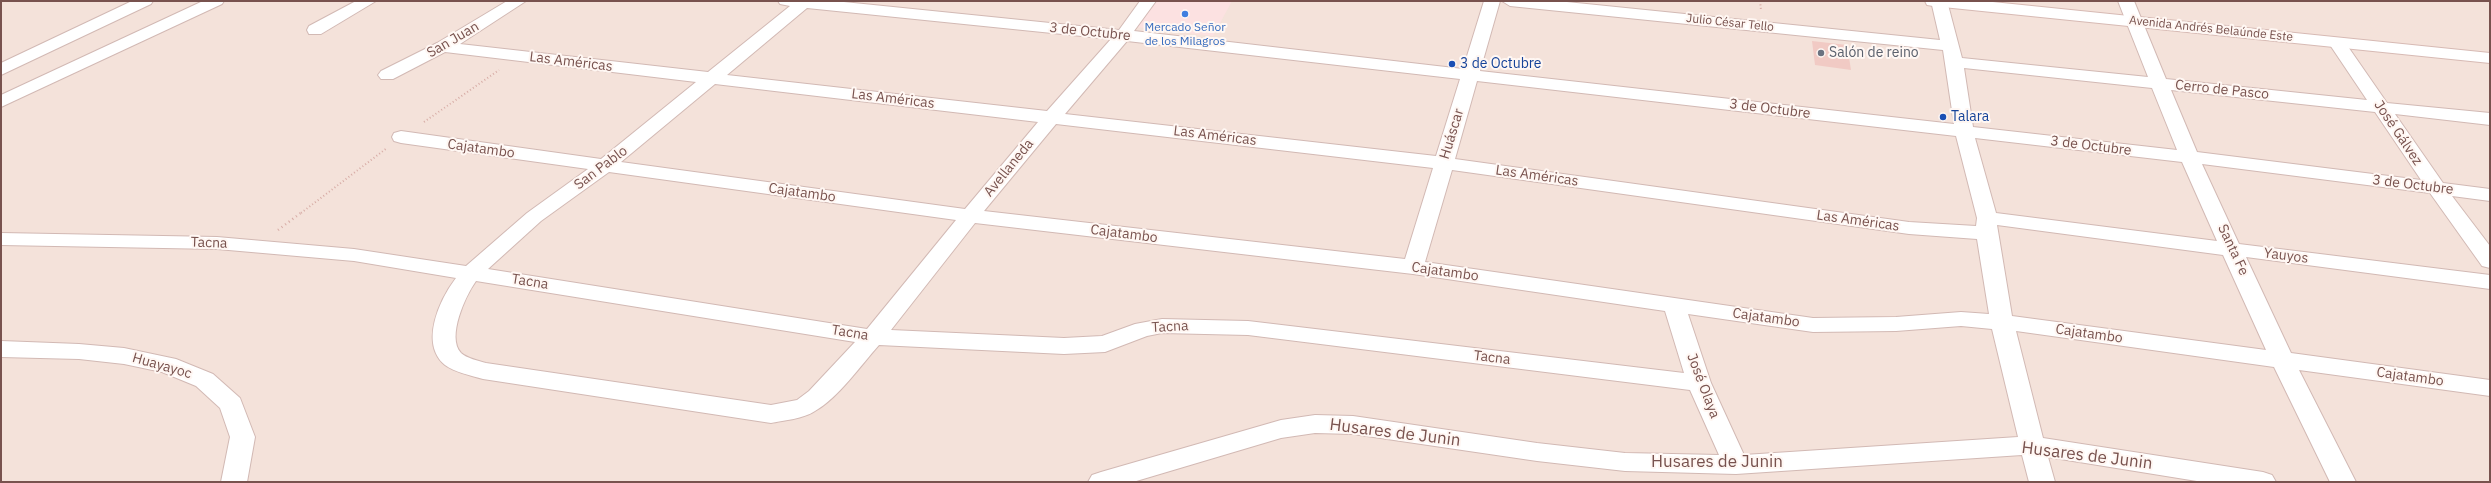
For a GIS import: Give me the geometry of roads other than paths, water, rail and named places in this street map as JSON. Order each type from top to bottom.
[{"type":"street","points":[[1,70],[145,1]]},
{"type":"street","points":[[1,102],[216,1]]},
{"type":"street","points":[[316,30],[368,1]]},
{"type":"street","name":"San Juan","points":[[387,75],[443,47],[518,1]]},
{"type":"street","name":"Avellaneda","points":[[454,360],[483,371],[771,414],[791,411],[806,406],[818,396],[873,337],[1051,117],[1123,35],[1148,1]]},
{"type":"street","name":"Huáscar","points":[[1413,267],[1492,1]]},
{"type":"street","name":"Julio César Tello","points":[[1510,1],[1952,54]]},
{"type":"street","points":[[1937,1],[1952,54],[1964,132],[1987,225],[2002,322],[2031,445],[2042,482]]},
{"type":"street","name":"Avenida Andrés Belaúnde Este","points":[[1937,1],[2131,12],[2336,42],[2490,58]]},
{"type":"street","name":"Avenida Andrés Belaúnde Este","points":[[2008,1],[2131,12],[2490,51]]},
{"type":"street","name":"3 de Octubre","points":[[798,2],[1123,35],[1470,76],[2189,157],[2490,195]]},
{"type":"street","name":"San Pablo","points":[[454,360],[447,351],[444,330],[456,293],[472,273],[534,217],[603,167],[713,78],[798,2]]},
{"type":"street","name":"Santa Fe","points":[[2131,12],[2189,157],[2282,359],[2343,482]]},
{"type":"street","name":"José Gálvez","points":[[2336,42],[2436,188],[2490,261]]},
{"type":"street","name":"Las Américas","points":[[443,47],[1444,163],[1909,228],[1987,225]]},
{"type":"street","name":"Cerro de Pasco","points":[[1952,54],[2159,83],[2490,119]]},
{"type":"street","name":"Cajatambo","points":[[401,137],[603,167],[971,216],[1413,267],[1813,325],[1896,324],[1961,319],[2002,322],[2490,388]]},
{"type":"street","name":"Yauyos","points":[[1987,225],[2232,249],[2490,282]]},
{"type":"street","name":"Tacna","points":[[1,239],[258,245],[354,255],[873,337],[1064,346],[1105,344],[1143,329],[1162,326],[1248,328],[1698,383]]},
{"type":"street","name":"José Olaya","points":[[1674,305],[1698,383],[1736,465]]},
{"type":"street","name":"Huayayoc","points":[[1,349],[107,352],[188,372],[214,385],[228,398],[244,444],[234,482]]},
{"type":"street","name":"Husares de Junin","points":[[1101,482],[1282,429],[1315,424],[1354,425],[1537,452],[1625,462],[1736,465],[2031,445],[2263,482]]},
{"type":"place","name":"Mercado Señor de los Milagros","points":[[1185,14]]},
{"type":"place","name":"Salón de reino","points":[[1821,53]]},
{"type":"place","name":"3 de Octubre","points":[[1452,64]]},
{"type":"place","name":"Talara","points":[[1943,117]]}]
